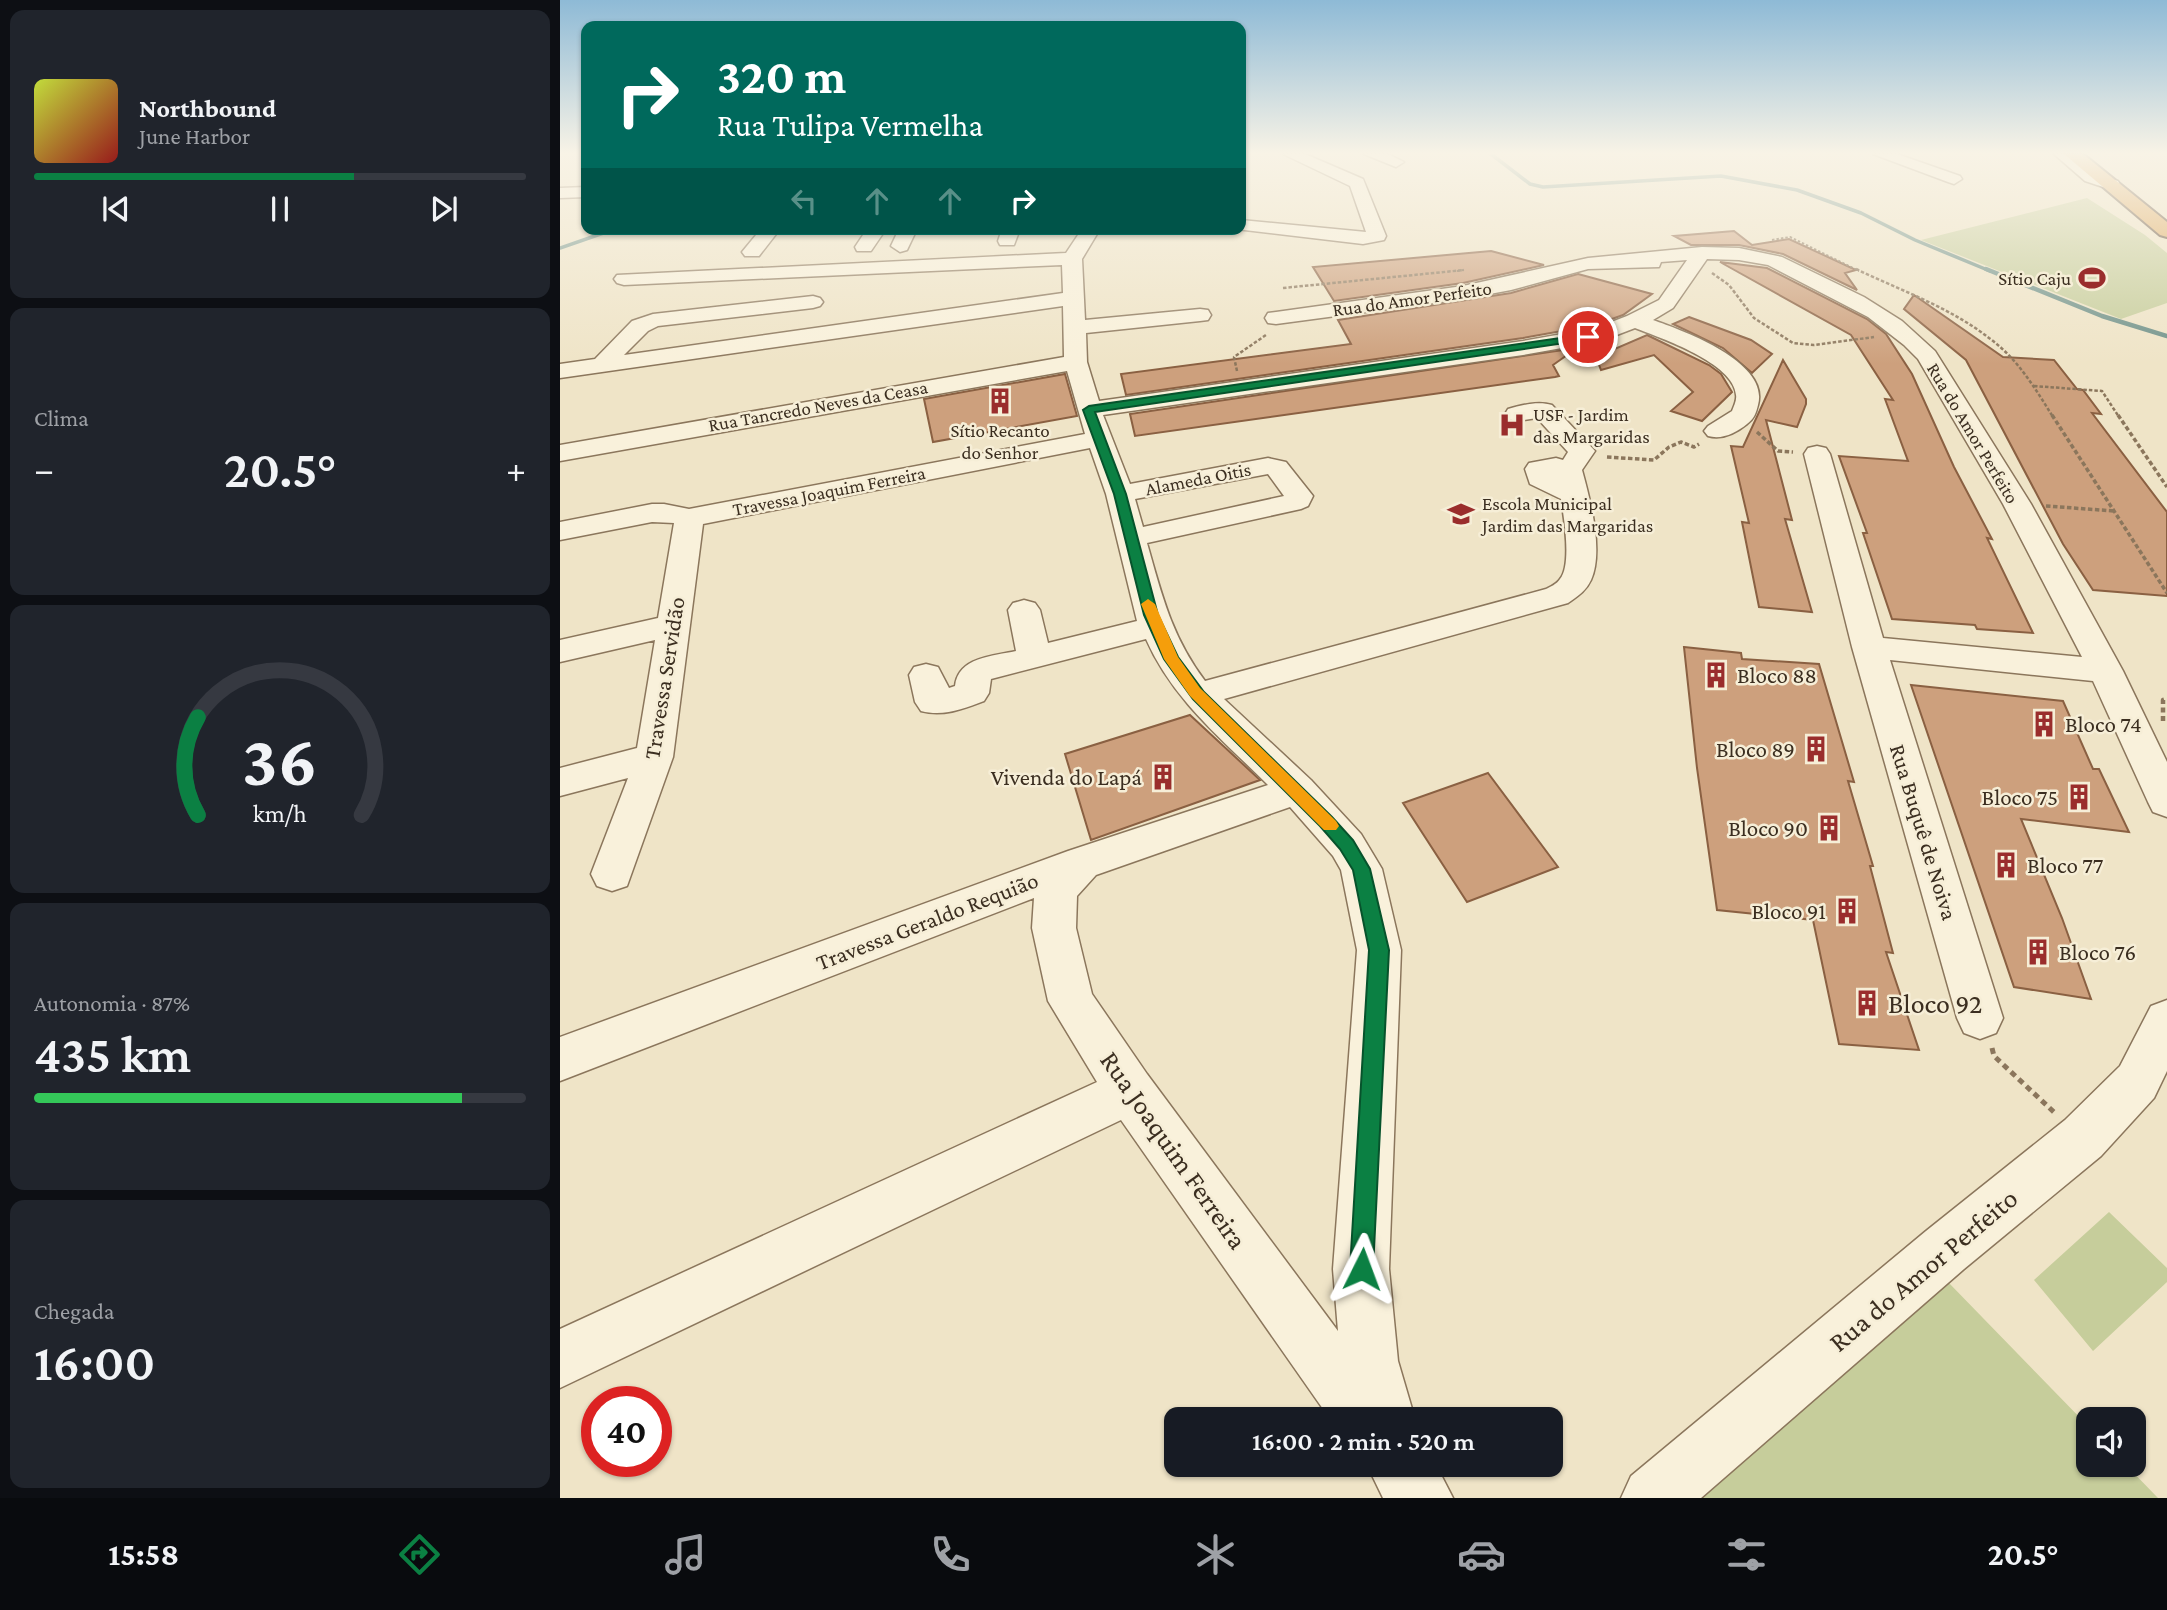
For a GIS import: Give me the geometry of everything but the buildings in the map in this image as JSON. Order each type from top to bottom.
[{"type":"street","points":[[1257,224],[1262,229]]},
{"type":"street","points":[[1246,226],[1376,237],[1378,234],[1374,224]]},
{"type":"street","points":[[752,253],[766,235]]},
{"type":"street","points":[[871,235],[857,248],[904,238],[927,245]]},
{"type":"street","points":[[1087,235],[1072,259],[1066,299],[1075,328],[1076,362],[1089,410],[1120,494],[1151,615],[1171,659],[1198,695],[1297,790],[1347,845],[1361,869],[1379,950],[1362,1269],[1369,1361],[1382,1407]]},
{"type":"street","points":[[727,254],[780,251]]},
{"type":"street","name":"Rua do Amor Perfeito","points":[[1629,259],[1666,267],[1691,266],[1749,254],[1775,261],[1889,320],[1906,333],[1927,356],[2017,504],[2106,671],[2167,802]]},
{"type":"street","points":[[624,279],[1072,259]]},
{"type":"street","name":"Rua do Amor Perfeito","points":[[1276,318],[1485,289],[1572,265],[1629,259],[1691,266]]},
{"type":"street","points":[[1089,410],[1523,348],[1601,334],[1635,321],[1666,304],[1691,266]]},
{"type":"street","points":[[560,371],[1066,299]]},
{"type":"street","points":[[602,365],[640,326],[653,320],[813,302]]},
{"type":"street","points":[[1075,328],[1200,315]]},
{"type":"street","points":[[1635,321],[1698,346],[1720,358],[1746,387],[1748,400],[1744,413],[1717,431]]},
{"type":"street","name":"Rua Tancredo Neves da Ceasa","points":[[560,453],[1076,362]]},
{"type":"street","points":[[1198,695],[1557,596],[1570,587],[1578,575],[1580,560],[1572,483],[1583,451],[1543,410],[1517,414]]},
{"type":"street","name":"Travessa Joaquim Ferreira","points":[[560,531],[652,513],[664,512],[689,517],[1099,439]]},
{"type":"street","name":"Rua Buquê de Noiva","points":[[1817,454],[1869,647],[1980,1018]]},
{"type":"street","name":"Alameda Oitis","points":[[1120,494],[1268,466],[1278,468],[1299,496],[1298,500],[1131,538]]},
{"type":"street","name":"Travessa Servidão","points":[[612,874],[654,757],[689,517]]},
{"type":"street","points":[[1024,610],[1034,656]]},
{"type":"street","points":[[560,651],[674,625]]},
{"type":"street","points":[[926,675],[933,702],[943,702],[972,693],[973,677],[979,671],[1157,626]]},
{"type":"street","points":[[1869,647],[2106,671]]},
{"type":"street","points":[[560,782],[654,757]]},
{"type":"street","name":"Travessa Geraldo Requião","points":[[560,1059],[1082,863],[1297,790]]},
{"type":"street","name":"Rua Joaquim Ferreira","points":[[1082,863],[1066,877],[1056,894],[1054,928],[1071,1001],[1130,1091],[1357,1407]]},
{"type":"street","name":"Rua do Amor Perfeito","points":[[1653,1498],[1945,1250],[2082,1138],[2137,1082],[2167,1021]]},
{"type":"street","points":[[560,1359],[1130,1091]]},
{"type":"street","points":[[1406,1477],[1421,1498]]},
{"type":"path","points":[[1749,254],[1758,243],[1790,237],[1955,317],[1990,338],[2026,374],[2167,593]]},
{"type":"path","points":[[1691,266],[1716,274],[1741,298],[1754,318],[1793,343],[1814,345],[1906,333]]},
{"type":"path","points":[[1283,288],[1469,269]]},
{"type":"path","points":[[1245,387],[1233,359],[1278,326],[1276,318]]},
{"type":"path","points":[[2034,386],[2102,391],[2167,486]]},
{"type":"path","points":[[1597,456],[1654,460],[1669,447],[1681,442],[1695,447],[1717,431]]},
{"type":"path","points":[[1763,435],[1779,451]]},
{"type":"path","points":[[2017,504],[2114,511]]},
{"type":"path","points":[[1994,1056],[2056,1114]]},
{"type":"green space","name":"Sítio Caju","points":[[1985,224],[2128,224],[2167,253],[2167,303],[2121,319],[1921,240]]},
{"type":"green space","points":[[2109,1212],[2167,1268],[2167,1282],[2093,1351],[2034,1280]]},
{"type":"green space","points":[[1948,1282],[2076,1414],[2076,1477],[2138,1477],[2158,1498],[1689,1498]]},
{"type":"waterway","points":[[1883,224],[1990,271]]},
{"type":"waterway","points":[[560,248],[598,235]]},
{"type":"waterway","points":[[1986,269],[2102,316],[2167,336]]},
{"type":"slow traffic","points":[[1148,604],[1171,659],[1195,692],[1297,790],[1330,826]]},
{"type":"place","name":"Sítio Caju","points":[[2092,278]]},
{"type":"place","name":"Sítio Recanto do Senhor","points":[[1000,401]]},
{"type":"place","name":"USF - Jardim das Margaridas","points":[[1512,425]]},
{"type":"place","name":"Escola Municipal Jardim das Margaridas","points":[[1461,514]]},
{"type":"place","name":"Bloco 88","points":[[1716,675]]},
{"type":"place","name":"Bloco 74","points":[[2044,724]]},
{"type":"place","name":"Bloco 89","points":[[1816,749]]},
{"type":"place","name":"Vivenda do Lapá","points":[[1163,777]]},
{"type":"place","name":"Bloco 75","points":[[2079,797]]},
{"type":"place","name":"Bloco 90","points":[[1829,828]]},
{"type":"place","name":"Bloco 77","points":[[2006,865]]},
{"type":"place","name":"Bloco 91","points":[[1847,911]]},
{"type":"place","name":"Bloco 76","points":[[2038,952]]},
{"type":"place","name":"Bloco 92","points":[[1867,1003]]},
{"type":"route","points":[[1362,1269],[1379,950],[1361,869],[1347,845],[1297,790],[1195,692],[1171,659],[1151,615],[1120,494],[1089,410],[1588,337]]}]
